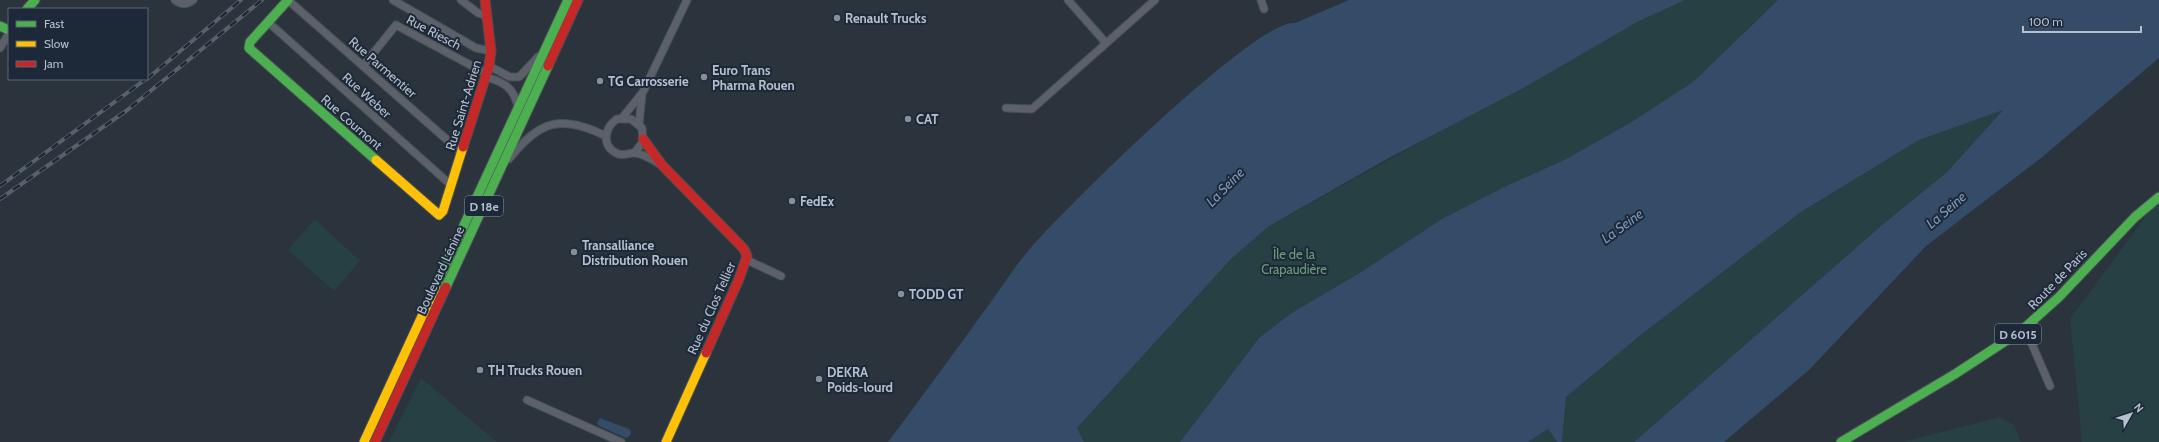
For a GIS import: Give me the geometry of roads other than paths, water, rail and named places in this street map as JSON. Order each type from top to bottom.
[{"type":"main road","points":[[28,8],[35,0]]},
{"type":"main road","points":[[268,22],[288,0]]},
{"type":"main road","name":"Rue Saint-Adrien","points":[[440,214],[462,153],[487,73],[491,51],[485,0]]},
{"type":"main road","name":"Boulevard Lénine","points":[[364,442],[568,0]]},
{"type":"main road","name":"Boulevard Lénine","points":[[375,442],[578,0]]},
{"type":"main road","name":"Rue Coumont","points":[[268,22],[248,46],[431,208],[440,214]]},
{"type":"main road","name":"Rue du Clos Tellier","points":[[643,139],[662,165],[744,249],[747,256],[747,260],[666,442]]},
{"type":"main road","name":"Route de Paris","points":[[1841,442],[1988,354],[2025,328],[2059,296],[2135,217],[2159,197]]},
{"type":"street","points":[[175,0],[181,4],[187,4],[193,0]]},
{"type":"street","name":"Rue Parmentier","points":[[288,0],[462,153]]},
{"type":"street","points":[[393,0],[476,48],[491,51]]},
{"type":"street","points":[[461,0],[478,13],[487,16]]},
{"type":"street","name":"Rue du Clos Tellier","points":[[662,165],[634,153],[625,155],[615,153],[608,146],[606,136],[612,122],[622,118],[643,92],[687,0]]},
{"type":"street","points":[[1068,0],[1106,43]]},
{"type":"street","points":[[1006,108],[1032,109],[1155,0]]},
{"type":"street","points":[[1261,0],[1264,9]]},
{"type":"street","name":"Rue Weber","points":[[268,22],[450,185]]},
{"type":"street","name":"Rue Riesch","points":[[363,66],[396,25],[487,73]]},
{"type":"street","points":[[0,48],[8,36]]},
{"type":"street","points":[[487,73],[519,77],[530,67],[545,48]]},
{"type":"street","points":[[487,73],[512,90],[516,96],[518,108]]},
{"type":"street","name":"Rue du Clos Tellier","points":[[643,92],[639,124],[643,132],[643,139]]},
{"type":"street","points":[[622,118],[631,119],[639,124]]},
{"type":"street","points":[[502,167],[526,138],[550,124],[571,124],[590,129],[606,136]]},
{"type":"street","points":[[634,153],[641,146],[643,139]]},
{"type":"street","points":[[747,260],[781,276]]},
{"type":"street","points":[[2025,328],[2050,386]]},
{"type":"street","points":[[527,400],[621,442]]},
{"type":"water","name":"La Seine","points":[[1349,0],[1685,0],[1637,22],[1525,87],[1387,159],[1269,226],[1231,259],[1077,428],[1084,442],[888,442],[1013,270],[1048,229],[1117,160],[1160,120],[1242,51],[1274,30],[1295,23]]},
{"type":"water","name":"La Seine","points":[[1778,0],[2159,0],[2159,58],[2041,158],[1926,246],[1810,369],[1724,442],[1634,442],[1882,225],[1947,172],[2003,110],[1919,140],[1801,212],[1642,334],[1566,397],[1562,442],[1557,442],[1548,429],[1528,442],[1180,442],[1259,338],[1290,314],[1361,272],[1442,219],[1504,187],[1564,160],[1630,123],[1693,82]]},
{"type":"water","points":[[600,418],[629,429],[631,432],[630,436],[626,438],[599,426],[597,423]]},
{"type":"railway","points":[[148,78],[241,0]]},
{"type":"railway","points":[[0,199],[126,111],[262,0]]},
{"type":"railway","points":[[0,186],[145,80]]},
{"type":"place","name":"Renault Trucks","points":[[837,18]]},
{"type":"place","name":"Euro Trans Pharma Rouen","points":[[704,77]]},
{"type":"place","name":"TG Carrosserie","points":[[600,81]]},
{"type":"place","name":"CAT","points":[[908,119]]},
{"type":"place","name":"FedEx","points":[[792,201]]},
{"type":"place","name":"Transalliance Distribution Rouen","points":[[574,252]]},
{"type":"place","name":"TODD GT","points":[[901,294]]},
{"type":"place","name":"TH Trucks Rouen","points":[[480,370]]},
{"type":"place","name":"DEKRA Poids-lourd","points":[[819,379]]},
{"type":"park label","name":"Île de la Crapaudière","points":[[1294,262]]}]
